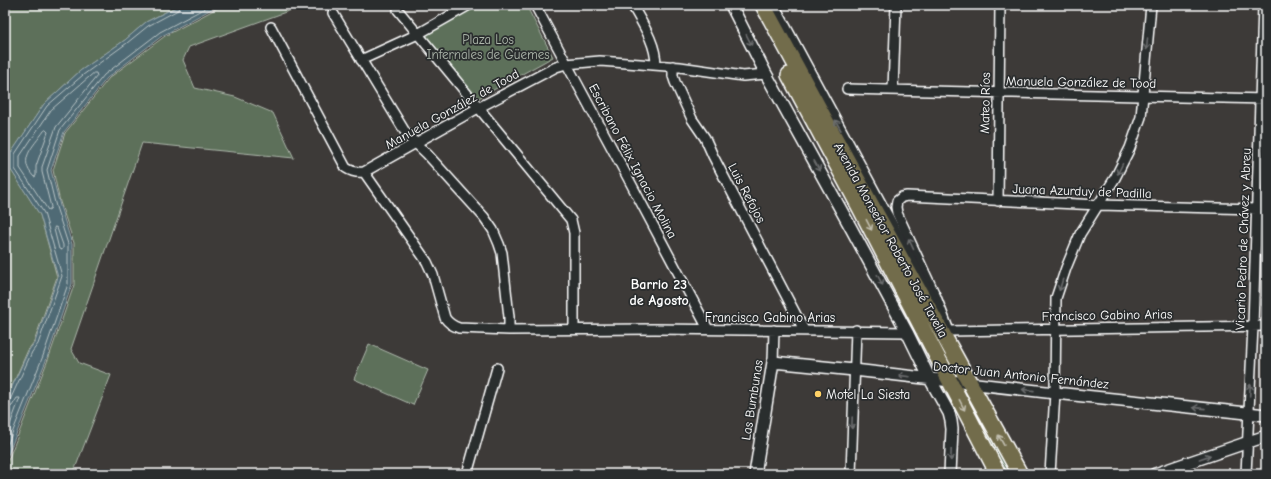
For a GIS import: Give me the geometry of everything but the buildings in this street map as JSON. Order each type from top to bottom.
[{"type":"highway","name":"Avenida Monseñor Roberto José Tavella","points":[[752,5],[998,474]]},
{"type":"highway","name":"Avenida Monseñor Roberto José Tavella","points":[[763,5],[1020,474]]},
{"type":"street","points":[[361,60],[418,34],[469,5]]},
{"type":"street","name":"Escribano Félix Ignacio Molina","points":[[535,5],[708,329]]},
{"type":"street","points":[[632,5],[654,48],[656,65]]},
{"type":"street","points":[[731,5],[766,74],[852,228],[930,379],[949,412],[951,421],[950,474]]},
{"type":"street","points":[[774,5],[949,331],[970,384]]},
{"type":"street","points":[[893,90],[896,5]]},
{"type":"street","name":"Mateo Ríos","points":[[998,201],[1000,5]]},
{"type":"street","points":[[1050,474],[1055,393],[1056,298],[1080,234],[1115,178],[1130,148],[1141,117],[1151,5]]},
{"type":"street","points":[[398,10],[571,220],[574,233],[574,329]]},
{"type":"street","name":"Vicario Pedro de Chávez y Abreu","points":[[1246,474],[1263,98],[1264,11]]},
{"type":"street","points":[[334,13],[407,136],[426,154],[484,217],[492,230],[502,253],[509,330]]},
{"type":"street","points":[[271,27],[346,168],[358,173],[364,172]]},
{"type":"street","name":"Manuela González de Tood","points":[[364,172],[478,108],[566,64],[600,60],[674,66],[743,76],[766,74]]},
{"type":"street","name":"Luis Refojos","points":[[674,66],[673,76],[692,119],[705,138],[804,330]]},
{"type":"street","name":"Manuela González de Tood","points":[[847,89],[1263,98]]},
{"type":"street","name":"Francisco Gabino Arias","points":[[364,172],[430,268],[445,318],[451,325],[459,328],[509,330],[708,329],[856,330],[907,332]]},
{"type":"street","name":"Juana Azurduy de Padilla","points":[[949,331],[936,297],[897,213],[897,201],[902,197],[907,196],[1099,205],[1257,209]]},
{"type":"street","name":"Francisco Gabino Arias","points":[[949,331],[1266,326]]},
{"type":"street","name":"Las Bumbunas","points":[[755,474],[773,362],[774,330]]},
{"type":"street","points":[[851,474],[856,330]]},
{"type":"street","name":"Doctor Juan Antonio Fernández","points":[[773,362],[1266,415]]},
{"type":"street","points":[[467,474],[497,368]]},
{"type":"street","points":[[1155,474],[1266,436]]},
{"type":"green space","points":[[5,5],[179,5],[146,22],[125,40],[80,71],[44,104],[11,153],[11,170],[40,215],[57,277],[34,342],[28,350],[5,402]]},
{"type":"green space","points":[[223,5],[305,5],[189,47],[183,60],[195,88],[235,97],[273,113],[294,158],[142,143],[71,349],[79,363],[111,375],[73,474],[5,474],[5,468],[49,357],[74,285],[74,243],[60,202],[53,170],[65,133],[109,78],[165,36]]},
{"type":"green space","name":"Plaza Los Infernales de Güemes","points":[[477,5],[526,5],[553,57],[477,99],[424,33]]},
{"type":"green space","points":[[369,344],[428,370],[413,405],[354,379]]},
{"type":"green space","points":[[964,391],[967,391],[1016,474],[1006,474],[963,393]]},
{"type":"water","points":[[180,5],[219,5],[162,36],[107,78],[64,132],[51,170],[72,244],[72,284],[47,358],[5,462],[5,402],[29,350],[35,342],[58,277],[40,215],[11,170],[11,153],[44,104],[80,71],[125,40],[146,22]]},
{"type":"place","name":"Motel La Siesta","points":[[818,394]]},
{"type":"district","name":"Barrio 23 de Agosto","points":[[659,292]]}]
